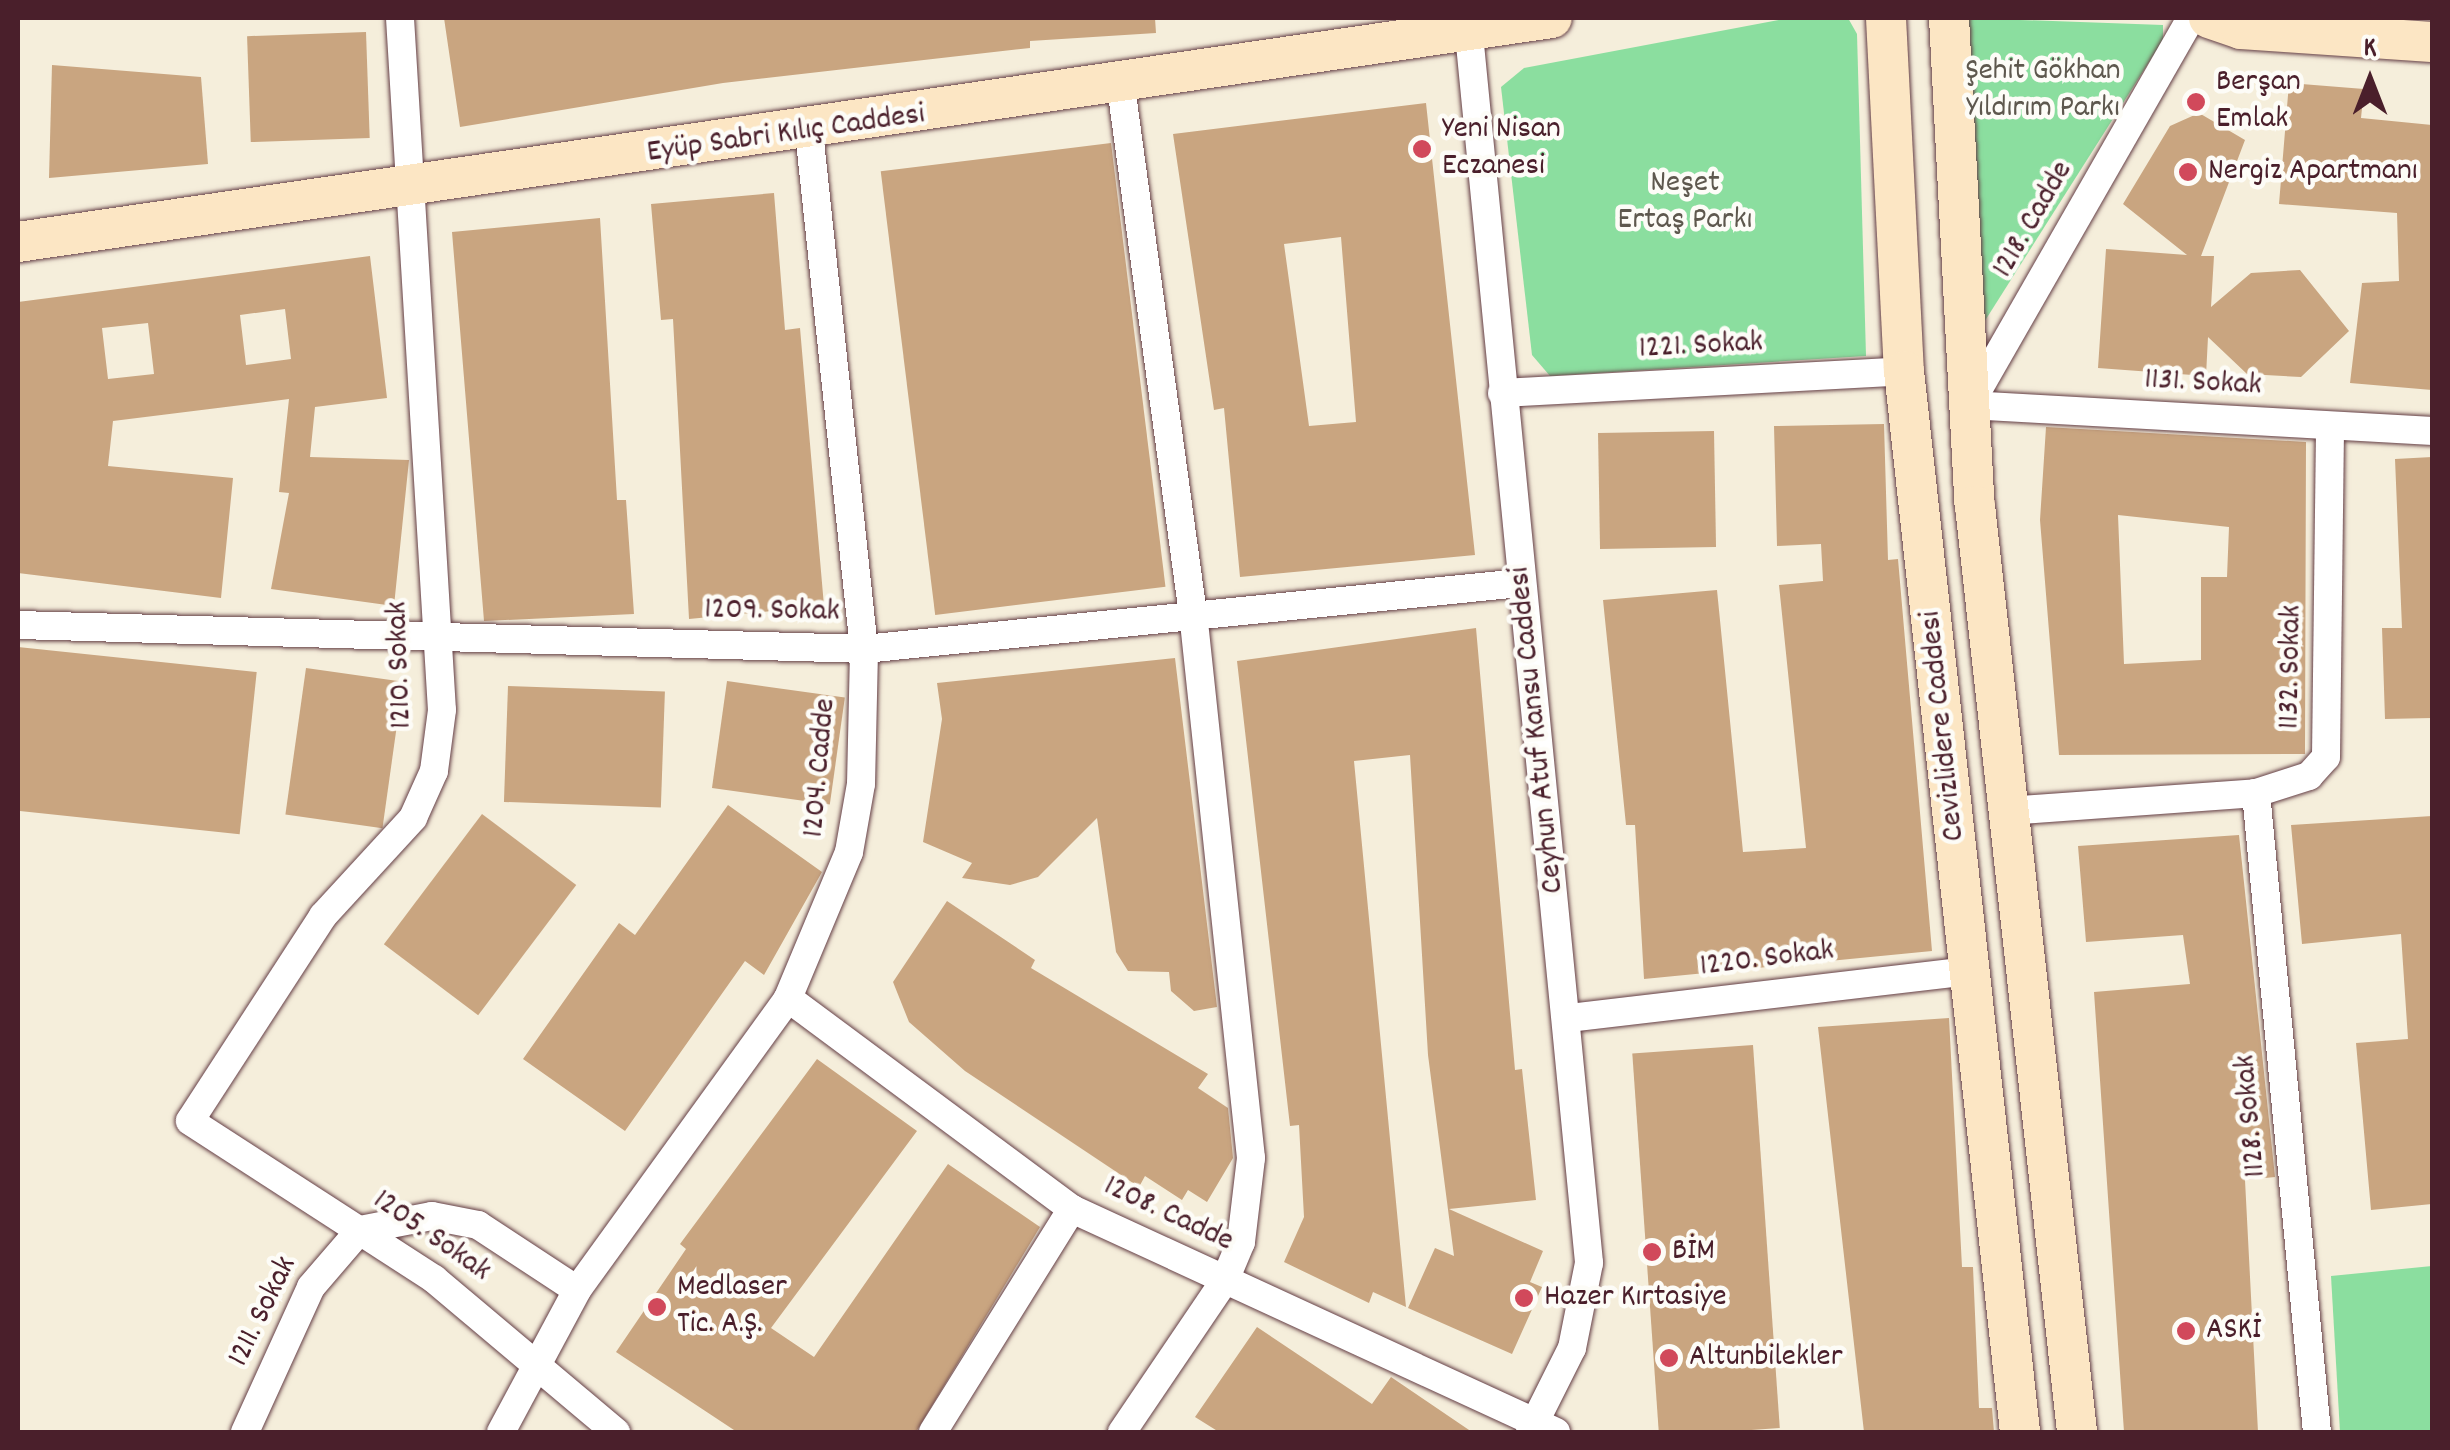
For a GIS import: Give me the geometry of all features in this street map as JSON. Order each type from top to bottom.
[{"type":"main road","name":"Eyüp Sabri Kılıç Caddesi","points":[[18,242],[1121,87],[1468,26],[1552,18]]},
{"type":"main road","name":"Cevizlidere Caddesi","points":[[1886,18],[1904,372],[2020,1432]]},
{"type":"main road","name":"Cevizlidere Caddesi","points":[[1949,18],[1968,404],[2008,812],[2078,1432]]},
{"type":"main road","points":[[2210,18],[2241,29],[2432,42]]},
{"type":"street","name":"1210. Sokak","points":[[190,1121],[323,916],[421,805],[439,745],[437,641],[406,188],[400,18]]},
{"type":"street","name":"1218. Cadde","points":[[1968,404],[2191,18]]},
{"type":"street","name":"Ceyhun Atuf Kansu Caddesi","points":[[1468,26],[1521,582],[1569,1018],[1589,1263],[1572,1348],[1541,1429]]},
{"type":"street","points":[[1121,87],[1194,622],[1251,1158],[1241,1242],[1225,1280],[1122,1432]]},
{"type":"street","name":"1204. Cadde","points":[[501,1432],[578,1290],[788,998],[849,852],[861,784],[864,649],[809,132]]},
{"type":"street","name":"1221. Sokak","points":[[1502,393],[1904,372]]},
{"type":"street","name":"1131. Sokak","points":[[1968,404],[2432,431]]},
{"type":"street","name":"1132. Sokak","points":[[2008,812],[2256,793],[2309,776],[2326,758],[2330,426]]},
{"type":"street","name":"1209. Sokak","points":[[18,625],[437,641],[864,649],[1194,622],[1521,582]]},
{"type":"street","name":"1128. Sokak","points":[[2256,793],[2317,1432]]},
{"type":"street","name":"1220. Sokak","points":[[1569,1018],[1972,971]]},
{"type":"street","name":"1208. Cadde","points":[[788,998],[1072,1209],[1541,1429]]},
{"type":"street","name":"1205. Sokak","points":[[190,1121],[360,1230],[536,1362],[616,1432]]},
{"type":"street","points":[[933,1432],[1072,1209]]},
{"type":"street","points":[[360,1230],[432,1216],[478,1225],[578,1290]]},
{"type":"street","name":"1211. Sokak","points":[[246,1432],[312,1287],[360,1230]]},
{"type":"green space","name":"Neşet Ertaş Parkı","points":[[1789,18],[1848,18],[1857,34],[1866,356],[1550,376],[1532,355],[1501,87],[1524,68]]},
{"type":"green space","name":"Şehit Gökhan Yıldırım Parkı","points":[[1965,18],[2163,25],[2163,40],[1981,327]]},
{"type":"green space","points":[[2432,1266],[2432,1432],[2340,1432],[2331,1276]]},
{"type":"building","points":[[444,18],[1155,18],[1156,33],[1030,41],[1030,48],[723,83],[460,127]]},
{"type":"building","points":[[366,32],[370,138],[251,142],[247,36]]},
{"type":"building","points":[[52,65],[201,77],[208,164],[49,178]]},
{"type":"building","points":[[2289,83],[2364,89],[2361,118],[2432,125],[2432,390],[2350,383],[2362,283],[2399,281],[2397,213],[2279,204]]},
{"type":"building","points":[[1426,103],[1475,555],[1240,577],[1224,408],[1214,410],[1173,134]],"holes":[[[1341,237],[1356,422],[1309,426],[1284,244]]]},
{"type":"building","points":[[2199,113],[2245,140],[2201,256],[2214,256],[2211,307],[2251,273],[2300,270],[2349,331],[2301,377],[2247,374],[2208,337],[2206,376],[2098,368],[2106,249],[2187,255],[2123,204],[2170,126]]},
{"type":"building","points":[[1111,143],[1165,587],[935,615],[881,171]]},
{"type":"building","points":[[774,193],[785,330],[800,328],[824,606],[689,619],[673,319],[661,320],[651,204]]},
{"type":"building","points":[[600,218],[617,500],[626,500],[634,614],[484,621],[452,232]]},
{"type":"building","points":[[370,256],[387,398],[315,407],[310,457],[409,460],[394,606],[271,589],[289,493],[279,492],[289,399],[113,421],[108,466],[233,478],[221,598],[18,573],[18,302]],"holes":[[[285,309],[291,359],[246,365],[240,315]],[[148,323],[154,374],[108,379],[102,328]]]},
{"type":"building","points":[[1884,424],[1888,560],[1898,559],[1932,951],[1644,979],[1635,825],[1626,825],[1603,600],[1717,590],[1743,852],[1806,848],[1779,585],[1823,581],[1821,544],[1777,546],[1774,426]]},
{"type":"building","points":[[2046,427],[2306,442],[2305,754],[2059,755],[2040,520]],"holes":[[[2118,515],[2229,527],[2227,577],[2201,577],[2201,660],[2124,664]]]},
{"type":"building","points":[[1714,431],[1716,547],[1600,549],[1598,433]]},
{"type":"building","points":[[2432,457],[2432,718],[2385,719],[2382,628],[2402,628],[2395,459]]},
{"type":"building","points":[[1476,628],[1515,1070],[1522,1069],[1536,1200],[1449,1209],[1543,1251],[1530,1282],[1542,1287],[1512,1354],[1408,1308],[1435,1248],[1454,1256],[1428,1055],[1410,755],[1354,761],[1406,1307],[1373,1292],[1369,1303],[1284,1262],[1304,1217],[1299,1125],[1290,1126],[1237,661]]},
{"type":"building","points":[[18,647],[257,672],[240,834],[18,811]]},
{"type":"building","points":[[1175,658],[1217,1007],[1194,1011],[1171,991],[1169,972],[1128,971],[1116,952],[1097,818],[1038,877],[1010,885],[962,878],[972,863],[923,842],[942,719],[937,683]]},
{"type":"building","points":[[306,668],[403,682],[382,828],[285,815]]},
{"type":"building","points":[[727,681],[845,698],[830,805],[712,788]]},
{"type":"building","points":[[508,686],[665,691],[661,807],[504,802]]},
{"type":"building","points":[[728,805],[822,872],[764,975],[745,961],[625,1131],[523,1059],[619,923],[635,935]]},
{"type":"building","points":[[482,814],[576,885],[478,1015],[384,944]]},
{"type":"building","points":[[2432,816],[2432,1204],[2371,1210],[2356,1043],[2408,1039],[2401,934],[2302,944],[2291,825]]},
{"type":"building","points":[[2239,835],[2275,1177],[2245,1180],[2258,1432],[2124,1432],[2094,992],[2190,984],[2183,935],[2086,942],[2078,846]]},
{"type":"building","points":[[947,901],[1035,960],[1031,968],[1208,1074],[1198,1088],[1228,1108],[1233,1158],[1207,1202],[1188,1190],[1182,1200],[1145,1176],[1139,1187],[965,1071],[909,1022],[893,982]]},
{"type":"building","points":[[1949,1018],[1962,1267],[1973,1267],[1979,1408],[1992,1408],[1994,1432],[1864,1432],[1818,1027]]},
{"type":"building","points":[[1753,1045],[1780,1428],[1659,1432],[1632,1053]]},
{"type":"building","points":[[817,1059],[917,1131],[771,1328],[814,1357],[948,1164],[1040,1227],[916,1432],[737,1432],[616,1352],[686,1249],[680,1244]]},
{"type":"building","points":[[1257,1327],[1372,1404],[1391,1377],[1472,1432],[1219,1432],[1195,1417]]},
{"type":"place","name":"Berşan Emlak","points":[[2196,102]]},
{"type":"place","name":"Yeni Nisan Eczanesi","points":[[1422,149]]},
{"type":"place","name":"Nergiz Apartmanı","points":[[2188,172]]},
{"type":"place","name":"BİM","points":[[1652,1252]]},
{"type":"place","name":"Hazer Kırtasiye","points":[[1524,1298]]},
{"type":"place","name":"Medlaser Tic. A.Ş.","points":[[657,1307]]},
{"type":"place","name":"ASKİ","points":[[2186,1331]]},
{"type":"place","name":"Altunbilekler","points":[[1669,1358]]}]
